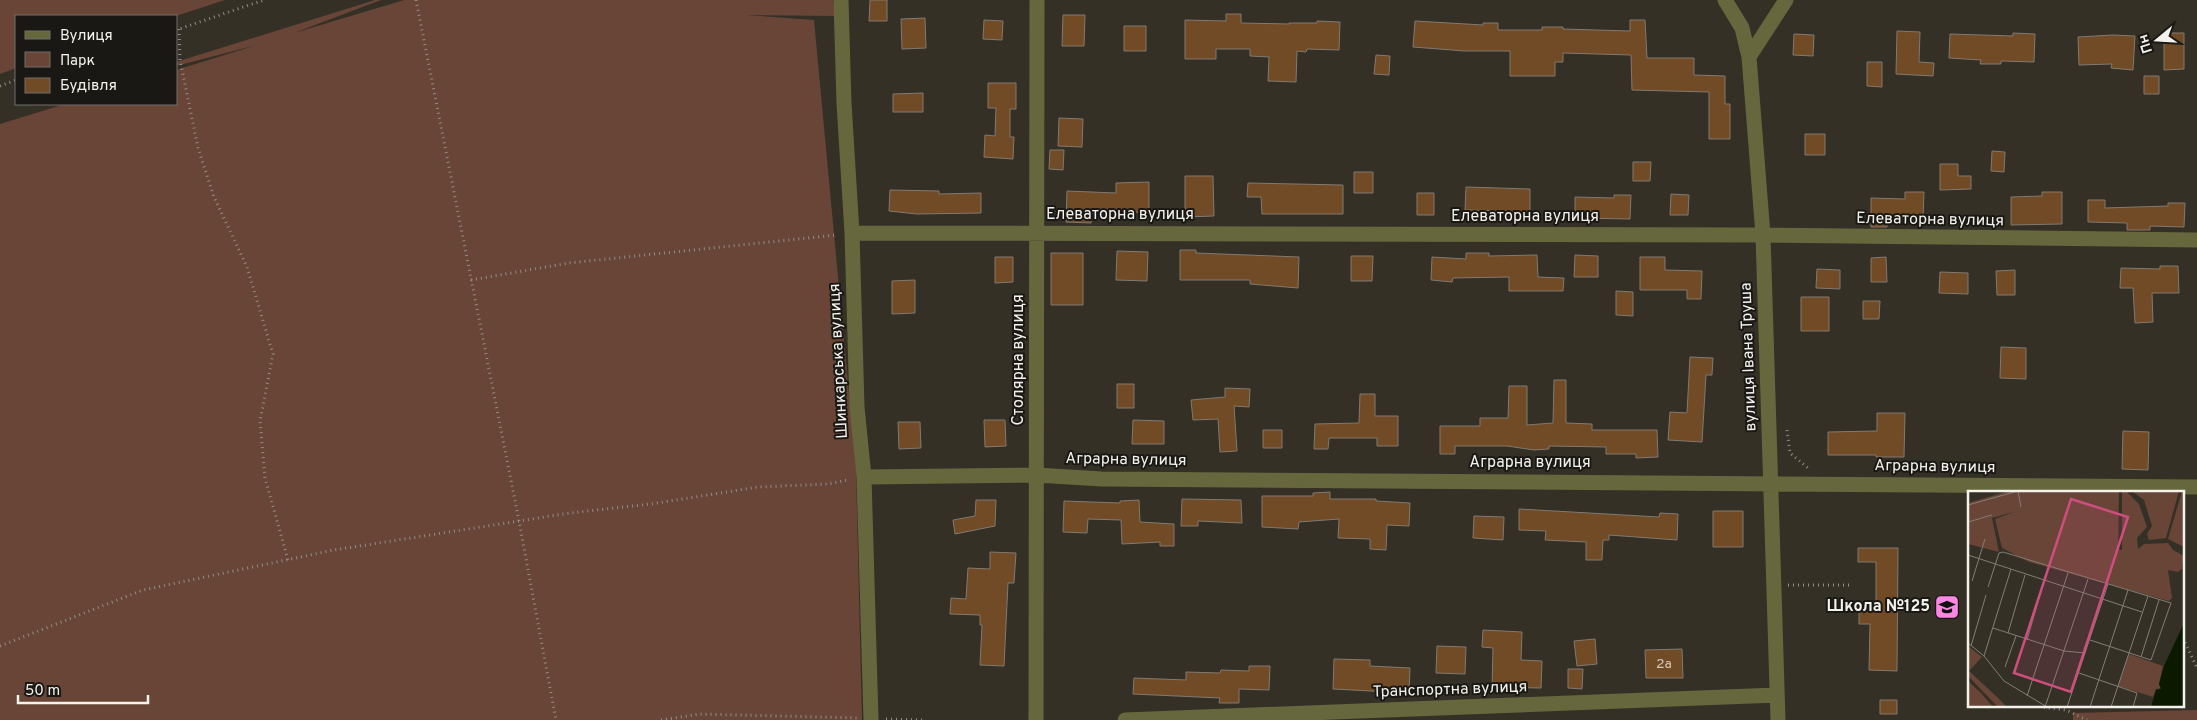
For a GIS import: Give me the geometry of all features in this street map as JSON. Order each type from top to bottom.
[{"type":"street","name":"Шинкарська вулиця","points":[[841,0],[858,407],[864,477],[871,719]]},
{"type":"street","name":"Столярна вулиця","points":[[1036,720],[1037,0]]},
{"type":"street","name":"вулиця Івана Труша","points":[[1725,0],[1742,28],[1749,57],[1763,236],[1778,720]]},
{"type":"street","points":[[1749,57],[1786,0]]},
{"type":"street","name":"Елеваторна вулиця","points":[[852,233],[1037,232],[2197,240]]},
{"type":"street","name":"Аграрна вулиця","points":[[864,477],[1036,475],[1112,479],[1770,482],[2197,487]]},
{"type":"street","name":"Транспортна вулиця","points":[[1125,720],[1777,694]]},
{"type":"path","points":[[264,0],[178,29],[180,60],[198,148],[214,197],[247,267],[273,354],[260,421],[265,478],[288,560]]},
{"type":"path","points":[[416,0],[519,521],[556,720]]},
{"type":"path","points":[[0,86],[15,80]]},
{"type":"path","points":[[471,280],[569,263],[852,233]]},
{"type":"path","points":[[1786,424],[1790,453],[1825,483]]},
{"type":"path","points":[[0,646],[143,590],[334,550],[570,513],[651,504],[758,487],[828,484],[864,477]]},
{"type":"path","points":[[1774,585],[1853,586]]},
{"type":"path","points":[[2184,640],[2197,668]]},
{"type":"path","points":[[2050,708],[2066,710],[2088,720]]},
{"type":"path","points":[[661,720],[700,714],[924,720]]},
{"type":"green space","points":[[0,0],[225,0],[178,15],[15,15],[15,68],[0,74]]},
{"type":"green space","points":[[375,0],[381,0],[294,33],[404,0],[833,0],[836,16],[746,15],[814,20],[856,469],[862,720],[0,720],[0,124],[62,105],[178,105],[178,69],[257,45],[178,65],[178,61]]},
{"type":"green space","points":[[2197,710],[2197,720],[2073,720],[2073,713]]},
{"type":"building","points":[[870,0],[887,0],[887,21],[869,21]]},
{"type":"building","points":[[1226,14],[1241,14],[1241,23],[1340,22],[1339,50],[1307,49],[1306,52],[1297,51],[1296,82],[1268,81],[1269,57],[1250,56],[1250,49],[1216,49],[1216,59],[1185,59],[1185,20],[1226,21]]},
{"type":"building","points":[[1063,15],[1085,15],[1084,46],[1062,46]]},
{"type":"building","points":[[925,18],[926,48],[902,49],[901,19]]},
{"type":"building","points":[[984,20],[1003,21],[1002,40],[983,39]]},
{"type":"building","points":[[1630,20],[1645,20],[1647,58],[1694,58],[1694,75],[1725,76],[1725,104],[1730,104],[1730,139],[1709,139],[1709,92],[1632,90],[1631,55],[1563,53],[1563,62],[1555,62],[1555,76],[1510,76],[1510,51],[1465,51],[1413,47],[1415,21],[1483,25],[1483,23],[1498,23],[1498,30],[1542,30],[1542,27],[1563,27],[1563,29],[1630,31]]},
{"type":"building","points":[[1124,26],[1146,26],[1146,51],[1124,51]]},
{"type":"building","points":[[1897,31],[1920,32],[1919,62],[1934,63],[1933,76],[1896,74]]},
{"type":"building","points":[[2013,33],[2035,34],[2034,62],[2001,61],[2001,64],[1980,64],[1981,60],[1949,58],[1950,34],[2013,36]]},
{"type":"building","points":[[2164,33],[2184,33],[2184,69],[2164,70]]},
{"type":"building","points":[[1794,34],[1814,35],[1813,56],[1793,55]]},
{"type":"building","points":[[2135,36],[2133,70],[2111,68],[2112,64],[2079,65],[2078,37]]},
{"type":"building","points":[[1376,55],[1390,56],[1389,75],[1374,74]]},
{"type":"building","points":[[1867,62],[1882,62],[1882,87],[1867,86]]},
{"type":"building","points":[[2144,76],[2159,76],[2159,94],[2144,94]]},
{"type":"building","points":[[988,83],[1016,83],[1016,109],[1010,109],[1010,137],[1014,137],[1013,159],[984,157],[985,135],[995,136],[996,108],[988,108]]},
{"type":"building","points":[[923,93],[923,112],[893,112],[893,94]]},
{"type":"building","points":[[1059,118],[1083,119],[1082,147],[1058,146]]},
{"type":"building","points":[[1805,134],[1825,134],[1825,155],[1805,155]]},
{"type":"building","points":[[1050,150],[1064,150],[1063,170],[1049,169]]},
{"type":"building","points":[[1992,151],[2005,152],[2004,172],[1991,171]]},
{"type":"building","points":[[1633,162],[1651,162],[1650,181],[1633,181]]},
{"type":"building","points":[[1940,164],[1958,164],[1958,176],[1971,176],[1971,189],[1940,190]]},
{"type":"building","points":[[1354,172],[1373,172],[1373,193],[1354,193]]},
{"type":"building","points":[[1185,176],[1213,176],[1214,216],[1185,217]]},
{"type":"building","points":[[1149,182],[1149,212],[1091,213],[1091,223],[1066,222],[1067,191],[1116,193],[1116,183]]},
{"type":"building","points":[[1248,183],[1343,185],[1343,214],[1262,214],[1261,197],[1247,197]]},
{"type":"building","points":[[1466,187],[1530,189],[1530,217],[1509,217],[1509,211],[1465,210]]},
{"type":"building","points":[[890,190],[939,191],[939,194],[981,193],[981,213],[917,214],[889,211]]},
{"type":"building","points":[[1905,192],[1924,192],[1923,219],[1887,219],[1887,227],[1871,227],[1871,198],[1905,199]]},
{"type":"building","points":[[2042,192],[2062,192],[2062,224],[2011,225],[2011,197],[2042,196]]},
{"type":"building","points":[[1417,193],[1434,193],[1434,215],[1417,215]]},
{"type":"building","points":[[1671,194],[1689,195],[1688,215],[1670,215]]},
{"type":"building","points":[[1614,195],[1631,195],[1630,219],[1575,218],[1575,197],[1614,198]]},
{"type":"building","points":[[2088,200],[2105,200],[2105,208],[2168,206],[2168,203],[2185,203],[2184,227],[2150,226],[2150,230],[2127,230],[2127,223],[2088,222]]},
{"type":"building","points":[[1180,250],[1196,250],[1196,253],[1299,257],[1298,288],[1250,284],[1250,280],[1180,280]]},
{"type":"building","points":[[1117,251],[1148,252],[1147,281],[1116,280]]},
{"type":"building","points":[[1051,253],[1083,253],[1083,305],[1051,305]]},
{"type":"building","points":[[1466,253],[1489,253],[1489,256],[1537,255],[1538,277],[1564,278],[1563,291],[1509,291],[1509,277],[1453,278],[1452,282],[1431,280],[1432,257],[1466,259]]},
{"type":"building","points":[[1575,255],[1598,256],[1598,277],[1574,277]]},
{"type":"building","points":[[1351,256],[1373,256],[1372,281],[1351,281]]},
{"type":"building","points":[[995,257],[1013,257],[1013,282],[995,283]]},
{"type":"building","points":[[1640,257],[1665,257],[1665,270],[1702,271],[1701,299],[1687,299],[1687,290],[1640,290]]},
{"type":"building","points":[[1886,257],[1887,282],[1871,282],[1871,258]]},
{"type":"building","points":[[2160,266],[2178,266],[2179,293],[2152,293],[2153,322],[2135,323],[2133,288],[2120,288],[2121,268],[2160,269]]},
{"type":"building","points":[[1817,269],[1840,270],[1840,289],[1816,288]]},
{"type":"building","points":[[2015,270],[2015,295],[1997,295],[1996,271]]},
{"type":"building","points":[[1940,272],[1968,273],[1968,294],[1939,293]]},
{"type":"building","points":[[915,280],[915,313],[892,314],[892,281]]},
{"type":"building","points":[[1616,291],[1633,292],[1633,316],[1616,315]]},
{"type":"building","points":[[1801,297],[1829,297],[1829,331],[1801,331]]},
{"type":"building","points":[[1863,301],[1880,301],[1879,319],[1863,319]]},
{"type":"building","points":[[2001,347],[2026,348],[2026,379],[2000,378]]},
{"type":"building","points":[[1690,357],[1713,358],[1712,375],[1706,375],[1702,442],[1668,440],[1670,412],[1687,413]]},
{"type":"building","points":[[1554,380],[1566,380],[1566,423],[1592,424],[1592,430],[1657,430],[1658,457],[1636,458],[1636,454],[1606,454],[1606,447],[1549,446],[1549,449],[1534,450],[1507,446],[1455,446],[1455,454],[1440,454],[1440,426],[1480,426],[1480,418],[1508,418],[1509,386],[1527,386],[1527,425],[1553,423]]},
{"type":"building","points":[[1117,384],[1134,384],[1134,408],[1117,408]]},
{"type":"building","points":[[1225,388],[1250,389],[1249,407],[1234,406],[1237,451],[1220,452],[1218,419],[1193,420],[1191,400],[1225,397]]},
{"type":"building","points":[[1360,394],[1375,394],[1375,416],[1398,416],[1398,446],[1377,446],[1377,438],[1329,438],[1328,449],[1314,449],[1315,424],[1359,423]]},
{"type":"building","points":[[1877,413],[1905,413],[1904,457],[1828,455],[1828,432],[1877,431]]},
{"type":"building","points":[[984,420],[1005,420],[1006,446],[985,447]]},
{"type":"building","points":[[1133,420],[1164,421],[1164,444],[1132,444]]},
{"type":"building","points":[[898,422],[920,422],[921,448],[899,449]]},
{"type":"building","points":[[1263,430],[1282,430],[1282,448],[1263,448]]},
{"type":"building","points":[[2123,431],[2149,432],[2148,470],[2122,469]]},
{"type":"building","points":[[1330,492],[1330,499],[1376,499],[1376,501],[1410,503],[1409,526],[1387,525],[1386,550],[1370,549],[1370,539],[1338,538],[1339,519],[1299,522],[1298,529],[1262,527],[1262,496],[1313,496],[1313,493]]},
{"type":"building","points":[[1182,499],[1241,500],[1242,523],[1198,521],[1198,526],[1181,526]]},
{"type":"building","points":[[976,500],[996,500],[995,526],[955,534],[953,520],[975,516]]},
{"type":"building","points":[[1139,500],[1140,522],[1174,524],[1174,546],[1160,546],[1160,542],[1122,544],[1121,520],[1088,519],[1087,533],[1063,532],[1064,501],[1120,503],[1120,501]]},
{"type":"building","points":[[1519,509],[1659,517],[1660,513],[1678,514],[1677,540],[1609,535],[1609,540],[1603,540],[1602,560],[1586,560],[1586,542],[1545,540],[1546,531],[1519,530]]},
{"type":"building","points":[[1713,511],[1743,511],[1743,547],[1713,547]]},
{"type":"building","points":[[1474,516],[1504,517],[1503,540],[1473,538]]},
{"type":"building","points":[[1858,548],[1898,548],[1897,671],[1869,670],[1870,624],[1859,624],[1859,604],[1876,604],[1876,562],[1858,562]]},
{"type":"building","points":[[990,552],[1016,553],[1014,583],[1008,583],[1004,666],[980,665],[982,625],[980,625],[980,615],[950,614],[951,598],[966,599],[968,568],[990,569]]},
{"type":"building","points":[[1483,630],[1522,632],[1521,660],[1542,661],[1541,688],[1492,687],[1493,648],[1482,647]]},
{"type":"building","points":[[1595,639],[1597,664],[1577,666],[1574,641]]},
{"type":"building","points":[[1437,646],[1466,647],[1465,674],[1436,673]]},
{"type":"building","points":[[1682,649],[1683,678],[1646,678],[1645,650]]},
{"type":"building","points":[[1334,659],[1370,660],[1370,666],[1410,668],[1409,693],[1333,689]]},
{"type":"building","points":[[1249,666],[1270,666],[1269,690],[1239,689],[1239,703],[1219,703],[1220,698],[1133,694],[1134,678],[1186,680],[1186,672],[1220,673],[1221,670],[1249,671]]},
{"type":"building","points":[[1568,669],[1583,669],[1582,689],[1568,688]]},
{"type":"building","points":[[1880,700],[1897,700],[1897,714],[1880,714]]},
{"type":"place","name":"Школа №125","points":[[1947,607]]}]
